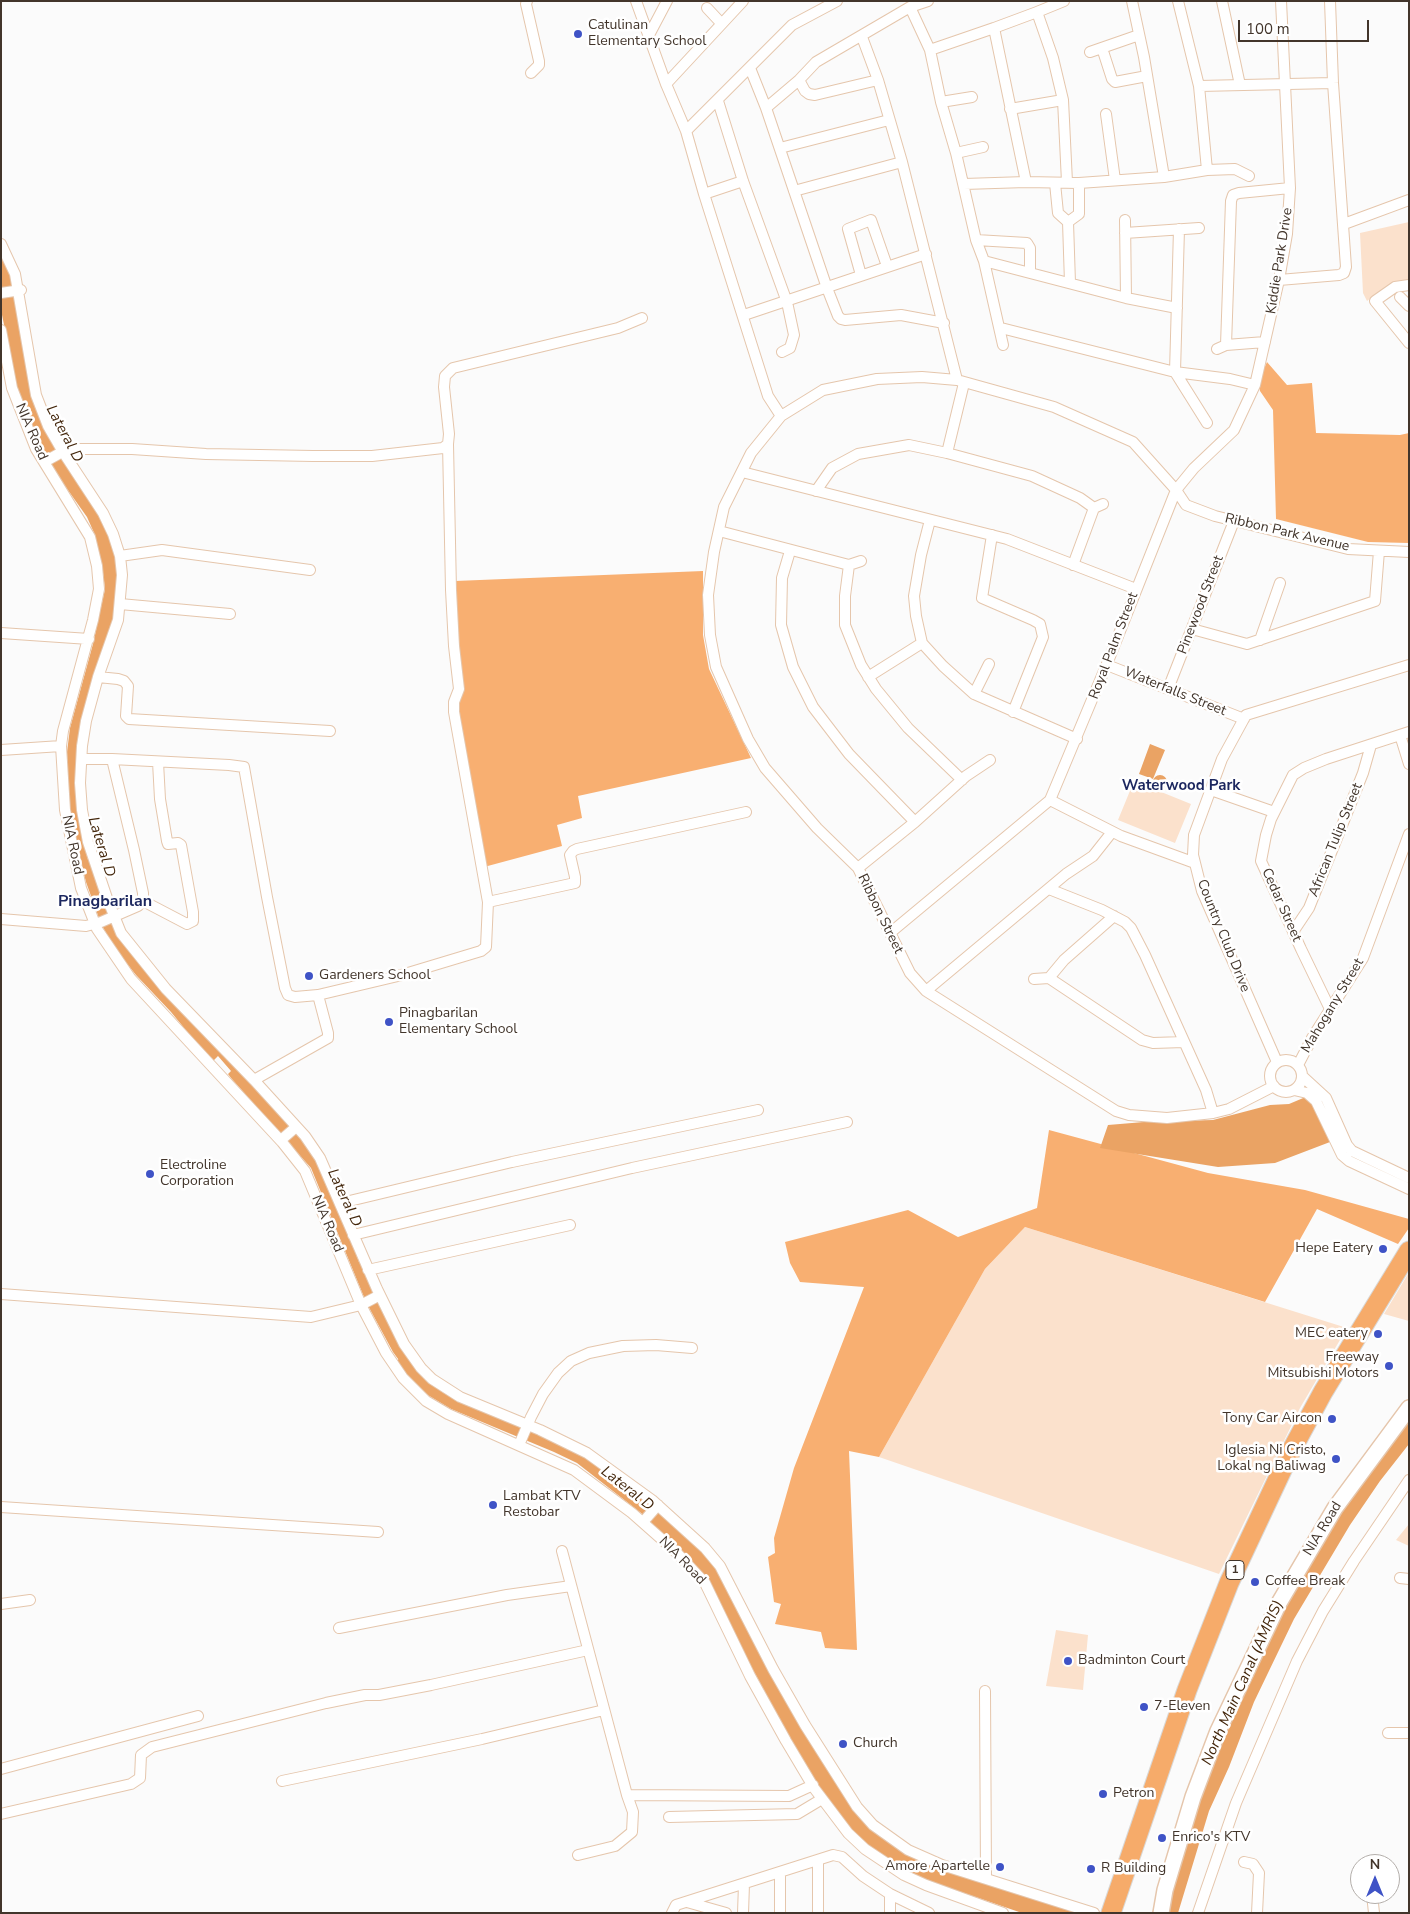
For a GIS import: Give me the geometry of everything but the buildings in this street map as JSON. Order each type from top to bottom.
[{"type":"highway","name":"1","points":[[1111,1913],[1187,1690],[1229,1583],[1275,1484],[1318,1401],[1409,1250]]},
{"type":"street","points":[[527,1],[526,4],[539,61],[539,65],[531,74]]},
{"type":"street","points":[[636,1],[666,84],[686,131],[768,396],[781,416]]},
{"type":"street","points":[[648,37],[667,1]]},
{"type":"street","points":[[666,84],[743,1]]},
{"type":"street","points":[[686,131],[718,101],[792,24],[838,1]]},
{"type":"street","points":[[766,108],[799,80],[816,62],[910,8],[928,1]]},
{"type":"street","points":[[930,50],[1064,1]]},
{"type":"street","points":[[1132,1],[1164,177]]},
{"type":"street","points":[[1178,1],[1199,86],[1207,170]]},
{"type":"street","points":[[1222,1],[1240,85]]},
{"type":"street","name":"Kiddie Park Drive","points":[[1176,490],[1194,468],[1234,430],[1255,386],[1279,280],[1290,188],[1281,1]]},
{"type":"street","points":[[1279,280],[1339,275],[1344,273],[1346,267],[1333,83],[1330,1]]},
{"type":"street","points":[[707,8],[721,23]]},
{"type":"street","points":[[910,8],[930,50],[941,102],[956,152],[976,240],[984,261],[1004,345]]},
{"type":"street","points":[[1037,12],[1053,58],[1063,100],[1066,182]]},
{"type":"street","points":[[994,28],[1026,182]]},
{"type":"street","points":[[1090,52],[1139,35]]},
{"type":"street","points":[[862,37],[878,80],[902,162],[961,382],[947,453]]},
{"type":"street","points":[[1102,48],[1115,82],[1147,76]]},
{"type":"street","points":[[750,68],[766,108],[827,288],[841,320],[901,315],[944,323]]},
{"type":"street","points":[[799,80],[805,91],[815,95],[878,80]]},
{"type":"street","points":[[1199,86],[1333,83]]},
{"type":"street","points":[[941,102],[972,96]]},
{"type":"street","points":[[1010,109],[1063,100]]},
{"type":"street","points":[[718,101],[743,182],[787,302],[794,335],[790,348],[782,352]]},
{"type":"street","points":[[1106,114],[1115,180]]},
{"type":"street","points":[[780,148],[889,120]]},
{"type":"street","points":[[956,152],[983,148]]},
{"type":"street","points":[[794,191],[902,162]]},
{"type":"street","points":[[964,184],[1079,183],[1164,177],[1207,170],[1235,169],[1249,176]]},
{"type":"street","points":[[704,194],[743,182]]},
{"type":"street","points":[[1055,183],[1058,213],[1068,222],[1070,282]]},
{"type":"street","points":[[1068,222],[1080,214],[1079,183]]},
{"type":"street","points":[[1265,342],[1221,347],[1231,201],[1234,195],[1239,193],[1290,188]]},
{"type":"street","points":[[1344,224],[1409,200]]},
{"type":"street","points":[[862,275],[848,229],[871,220],[887,266]]},
{"type":"street","points":[[1125,220],[1126,298]]},
{"type":"street","points":[[1125,233],[1199,228]]},
{"type":"street","points":[[1179,229],[1176,372],[1207,422]]},
{"type":"street","points":[[976,240],[1026,244],[1030,248],[1030,272]]},
{"type":"street","points":[[1,244],[15,274],[36,395],[61,453],[103,514],[114,534],[120,556],[122,575],[118,620],[98,677],[86,721],[80,783],[74,810],[88,842],[113,916],[121,933],[140,958],[237,1078],[254,1080],[328,1038],[318,994]]},
{"type":"street","points":[[744,315],[926,254]]},
{"type":"street","points":[[984,261],[1126,298],[1177,308]]},
{"type":"street","points":[[1409,285],[1395,287],[1375,301],[1409,343]]},
{"type":"street","points":[[1,293],[18,290]]},
{"type":"street","points":[[1400,297],[1409,306]]},
{"type":"street","points":[[82,759],[244,767],[285,988],[288,995],[295,997],[318,994],[398,976],[481,951],[486,947],[488,902],[454,712],[454,702],[459,689],[451,590],[449,434],[444,387],[445,376],[453,368],[618,328],[642,318]]},
{"type":"street","points":[[1001,328],[1176,372],[1230,379],[1255,386]]},
{"type":"street","name":"NIA Road","points":[[1,330],[12,388],[36,450],[45,461],[81,520],[90,537],[95,554],[99,589],[89,638],[63,731],[61,746],[74,810],[81,888],[112,953],[131,979],[237,1078],[305,1171],[386,1353],[403,1378],[426,1401],[448,1414],[521,1442],[574,1470],[645,1520],[705,1583],[750,1676],[813,1785],[848,1832],[865,1849],[904,1875],[1003,1913]]},
{"type":"street","name":"Ribbon Street","points":[[961,382],[922,377],[877,379],[824,390],[781,416],[751,453],[724,507],[708,595],[710,635],[716,667],[748,739],[765,768],[817,828],[858,868],[910,973],[926,990],[1116,1111],[1129,1115],[1167,1118],[1229,1109],[1274,1086]]},
{"type":"street","name":"Ribbon Park Avenue","points":[[961,382],[1054,407],[1133,442],[1176,490],[1186,506],[1215,516],[1348,549],[1409,552]]},
{"type":"street","points":[[45,461],[61,453],[78,449],[132,449],[206,454],[372,456],[443,448],[448,444]]},
{"type":"street","points":[[816,491],[832,468],[858,454],[909,445],[947,453],[1032,476],[1099,506],[1073,565]]},
{"type":"street","points":[[742,472],[1007,539],[1136,589]]},
{"type":"street","name":"Royal Palm Street","points":[[1050,800],[1077,739],[1176,490]]},
{"type":"street","points":[[930,520],[921,555],[914,596],[922,643],[943,666],[974,694],[1077,739]]},
{"type":"street","name":"Pinewood Street","points":[[1168,689],[1234,521]]},
{"type":"street","points":[[719,531],[849,565],[861,561]]},
{"type":"street","points":[[992,536],[977,600],[1033,620],[1040,624],[1043,636],[1013,712]]},
{"type":"street","points":[[120,556],[162,550],[310,570]]},
{"type":"street","points":[[790,551],[782,578],[781,625],[793,667],[813,708],[843,746],[915,822]]},
{"type":"street","points":[[1192,629],[1238,648],[1375,601],[1379,551]]},
{"type":"street","points":[[849,565],[844,596],[845,625],[861,666],[876,689],[908,728],[962,780]]},
{"type":"street","points":[[1260,640],[1280,583]]},
{"type":"street","points":[[120,604],[230,614]]},
{"type":"street","points":[[1041,628],[1051,623]]},
{"type":"street","points":[[1,633],[89,638]]},
{"type":"street","points":[[868,677],[922,643]]},
{"type":"street","points":[[974,694],[989,664]]},
{"type":"street","name":"Waterfalls Street","points":[[1107,665],[1244,719]]},
{"type":"street","points":[[1244,719],[1246,715],[1409,665]]},
{"type":"street","points":[[98,677],[124,680],[128,686],[126,716],[129,719],[330,731]]},
{"type":"street","name":"Country Club Drive","points":[[1244,719],[1222,759],[1194,835],[1193,855],[1202,891],[1277,1062]]},
{"type":"street","points":[[1404,734],[1409,764]]},
{"type":"street","name":"Cedar Street","points":[[1330,1009],[1261,861],[1266,835],[1274,812],[1293,775],[1326,759],[1404,734]]},
{"type":"street","name":"African Tulip Street","points":[[1293,932],[1309,908],[1363,773],[1371,745]]},
{"type":"street","points":[[1,750],[61,746]]},
{"type":"street","points":[[1,920],[86,926],[98,923],[138,906],[143,901],[134,850],[112,759]]},
{"type":"street","points":[[858,868],[915,822],[962,780],[990,760]]},
{"type":"street","points":[[143,901],[186,924],[193,921],[182,845],[178,843],[168,844],[167,841],[160,799],[158,762]]},
{"type":"street","points":[[1211,790],[1274,812]]},
{"type":"street","points":[[890,933],[1050,800],[1112,832],[1195,863]]},
{"type":"street","points":[[488,902],[575,883],[570,855],[577,849],[746,812]]},
{"type":"street","points":[[926,990],[1066,874],[1093,856],[1112,832]]},
{"type":"street","name":"Mahogany Street","points":[[1298,1065],[1330,1009],[1363,958],[1409,834]]},
{"type":"street","points":[[1048,889],[1114,916],[1125,922],[1130,928],[1145,955],[1206,1090],[1213,1112]]},
{"type":"street","points":[[1050,978],[1064,960],[1114,916]]},
{"type":"street","points":[[1034,979],[1050,978],[1142,1040],[1152,1043],[1184,1042]]},
{"type":"street","points":[[1294,1090],[1301,1082],[1302,1071],[1291,1060],[1277,1062],[1270,1072],[1271,1082],[1283,1092],[1294,1090],[1306,1093],[1316,1101],[1342,1155],[1349,1161],[1409,1189]]},
{"type":"street","points":[[1302,1076],[1326,1098],[1347,1145],[1352,1151],[1409,1178]]},
{"type":"street","points":[[254,1080],[320,1158],[378,1296],[412,1357],[432,1379],[460,1397],[587,1453],[657,1507],[705,1548],[720,1566],[773,1669],[832,1769],[862,1813],[873,1825],[908,1850],[942,1865],[1094,1913]]},
{"type":"street","points":[[340,1203],[512,1162],[758,1110]]},
{"type":"street","points":[[353,1235],[632,1168],[847,1122]]},
{"type":"street","points":[[283,1139],[295,1128]]},
{"type":"street","points":[[368,1270],[570,1225]]},
{"type":"street","points":[[1,1294],[311,1317],[363,1303],[378,1296]]},
{"type":"street","points":[[521,1442],[543,1394],[558,1373],[571,1361],[589,1353],[623,1346],[656,1345],[692,1348]]},
{"type":"street","name":"NIA Road","points":[[1161,1913],[1174,1859],[1193,1797],[1218,1731],[1279,1603],[1334,1508],[1409,1408]]},
{"type":"street","points":[[1198,1913],[1236,1803],[1296,1661],[1328,1603],[1409,1480]]},
{"type":"street","points":[[1,1507],[378,1532]]},
{"type":"street","points":[[645,1520],[657,1507]]},
{"type":"street","points":[[562,1551],[626,1795],[633,1812],[632,1832],[615,1846],[578,1855]]},
{"type":"street","points":[[339,1628],[507,1595],[572,1586]]},
{"type":"street","points":[[1,1604],[30,1600]]},
{"type":"street","points":[[1,1814],[136,1782],[141,1772],[141,1755],[152,1747],[326,1702],[431,1685],[588,1650]]},
{"type":"street","points":[[985,1691],[986,1879]]},
{"type":"street","points":[[282,1781],[482,1740],[604,1710]]},
{"type":"street","points":[[1,1769],[198,1716]]},
{"type":"street","points":[[1388,1733],[1409,1733]]},
{"type":"street","points":[[626,1795],[789,1796],[813,1785]]},
{"type":"street","points":[[669,1818],[797,1814],[822,1799]]},
{"type":"street","points":[[672,1913],[676,1905],[838,1855],[863,1876],[890,1894],[929,1913]]},
{"type":"street","points":[[818,1860],[818,1913]]},
{"type":"street","points":[[1244,1862],[1253,1864],[1259,1873],[1256,1913]]},
{"type":"street","points":[[780,1873],[780,1913]]},
{"type":"street","points":[[743,1913],[744,1884]]},
{"type":"street","points":[[890,1894],[890,1913]]},
{"type":"street","points":[[687,1902],[726,1913]]},
{"type":"shaded area","points":[[1409,222],[1409,281],[1393,282],[1367,301],[1363,293],[1360,233]]},
{"type":"shaded area","points":[[1267,362],[1287,385],[1312,383],[1316,433],[1400,435],[1409,433],[1409,543],[1368,542],[1276,519],[1273,410],[1260,391],[1258,382]]},
{"type":"shaded area","points":[[703,571],[703,635],[709,669],[751,758],[578,796],[582,818],[557,825],[562,846],[484,867],[459,732],[455,581]]},
{"type":"shaded area","points":[[1134,781],[1191,804],[1175,843],[1118,820]]},
{"type":"shaded area","points":[[1049,1130],[1208,1173],[1305,1190],[1409,1219],[1409,1228],[1398,1244],[1317,1209],[1265,1302],[1025,1227],[985,1269],[879,1457],[849,1451],[857,1650],[825,1648],[821,1632],[775,1624],[781,1604],[774,1602],[768,1557],[775,1553],[774,1538],[794,1468],[864,1287],[800,1282],[790,1263],[785,1242],[908,1210],[958,1237],[1037,1208]]},
{"type":"shaded area","points":[[1025,1227],[1347,1328],[1300,1408],[1219,1574],[879,1457],[985,1269]]},
{"type":"shaded area","points":[[1409,1275],[1409,1321],[1384,1314]]},
{"type":"shaded area","points":[[1409,1524],[1409,1546],[1396,1540]]},
{"type":"shaded area","name":"Badminton Court","points":[[1056,1630],[1088,1635],[1083,1690],[1046,1686]]},
{"type":"water","name":"Lateral D","points":[[1,252],[13,282],[33,396],[106,524],[116,554],[119,575],[117,598],[111,628],[94,675],[78,806],[85,849],[92,874],[109,912],[204,1033],[286,1120],[317,1158],[355,1248],[359,1262],[361,1262],[427,1380],[442,1392],[459,1401],[542,1436],[588,1459],[649,1503],[703,1551],[718,1570],[831,1774],[906,1854],[1080,1913],[1022,1913],[929,1881],[899,1868],[868,1846],[852,1830],[822,1793],[739,1644],[709,1581],[641,1513],[577,1463],[451,1409],[426,1394],[414,1381],[393,1352],[366,1302],[311,1168],[231,1078],[228,1074],[231,1071],[218,1056],[212,1062],[116,950],[101,924],[86,882],[76,844],[69,807],[67,752],[70,728],[93,644],[105,589],[102,564],[95,535],[87,517],[38,448],[19,398],[1,310]]},
{"type":"water","points":[[1150,744],[1165,750],[1153,779],[1139,774]]},
{"type":"water","points":[[1160,775],[1165,777],[1167,782],[1165,787],[1160,789],[1155,787],[1153,782],[1155,777]]},
{"type":"water","points":[[1308,1096],[1316,1105],[1330,1142],[1275,1163],[1218,1167],[1100,1148],[1108,1125],[1213,1120],[1270,1105],[1289,1104]]},
{"type":"water","name":"North Main Canal (AMRIS)","points":[[1409,1420],[1409,1444],[1380,1481],[1350,1525],[1294,1619],[1254,1702],[1229,1767],[1209,1811],[1178,1913],[1165,1913],[1174,1872],[1218,1746],[1294,1589],[1336,1516]]},
{"type":"waterway","name":"Lateral D","points":[[91,864],[100,895]]},
{"type":"waterway","name":"Lateral D","points":[[402,1362],[409,1376],[421,1390]]},
{"type":"place","name":"Catulinan Elementary School","points":[[578,34]]},
{"type":"place","name":"Gardeners School","points":[[309,976]]},
{"type":"place","name":"Pinagbarilan Elementary School","points":[[389,1022]]},
{"type":"place","name":"Electroline Corporation","points":[[150,1174]]},
{"type":"place","name":"Hepe Eatery","points":[[1383,1249]]},
{"type":"place","name":"MEC eatery","points":[[1378,1334]]},
{"type":"place","name":"Freeway Mitsubishi Motors","points":[[1389,1366]]},
{"type":"place","name":"Tony Car Aircon","points":[[1332,1419]]},
{"type":"place","name":"Iglesia Ni Cristo, Lokal ng Baliwag","points":[[1336,1459]]},
{"type":"place","name":"Lambat KTV Restobar","points":[[493,1505]]},
{"type":"place","name":"Coffee Break","points":[[1255,1582]]},
{"type":"place","name":"Badminton Court","points":[[1068,1661]]},
{"type":"place","name":"7-Eleven","points":[[1144,1707]]},
{"type":"place","name":"Church","points":[[843,1744]]},
{"type":"place","name":"Petron","points":[[1103,1794]]},
{"type":"place","name":"Enrico's KTV","points":[[1162,1838]]},
{"type":"place","name":"Amore Apartelle","points":[[1000,1867]]},
{"type":"place","name":"R Building","points":[[1091,1869]]},
{"type":"district","name":"Waterwood Park","points":[[1181,786]]},
{"type":"district","name":"Pinagbarilan","points":[[105,902]]}]
